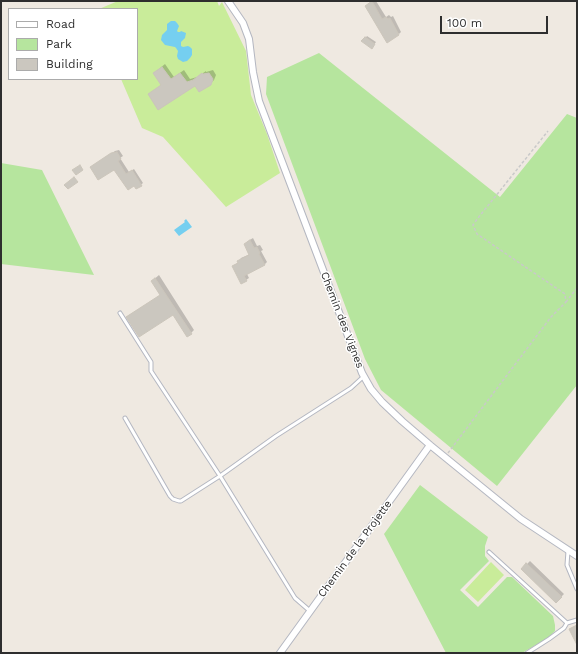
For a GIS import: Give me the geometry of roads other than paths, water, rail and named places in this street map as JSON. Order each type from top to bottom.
[{"type":"street","name":"Chemin des Vignes","points":[[228,1],[243,24],[249,39],[253,72],[259,101],[364,376],[371,389],[382,402],[430,445],[521,519],[577,556]]},
{"type":"street","name":"Chemin de la Projette","points":[[280,653],[430,445]]},
{"type":"lane","points":[[120,313],[151,362],[151,371],[220,476],[295,598],[310,611]]},
{"type":"lane","points":[[125,418],[170,496],[176,501],[181,500],[220,476],[276,436],[351,388],[364,376]]},
{"type":"lane","points":[[568,550],[567,565],[577,590]]},
{"type":"lane","points":[[489,552],[567,623]]},
{"type":"lane","points":[[527,653],[564,628],[567,623],[577,620]]},
{"type":"water","points":[[171,21],[175,21],[179,26],[178,32],[181,31],[186,33],[185,38],[181,42],[181,46],[188,46],[192,49],[192,55],[187,61],[183,62],[178,59],[178,51],[176,48],[165,45],[161,40],[162,35],[167,30],[167,24]]},
{"type":"water","points":[[186,219],[192,227],[179,236],[174,230],[185,222],[184,221]]}]
